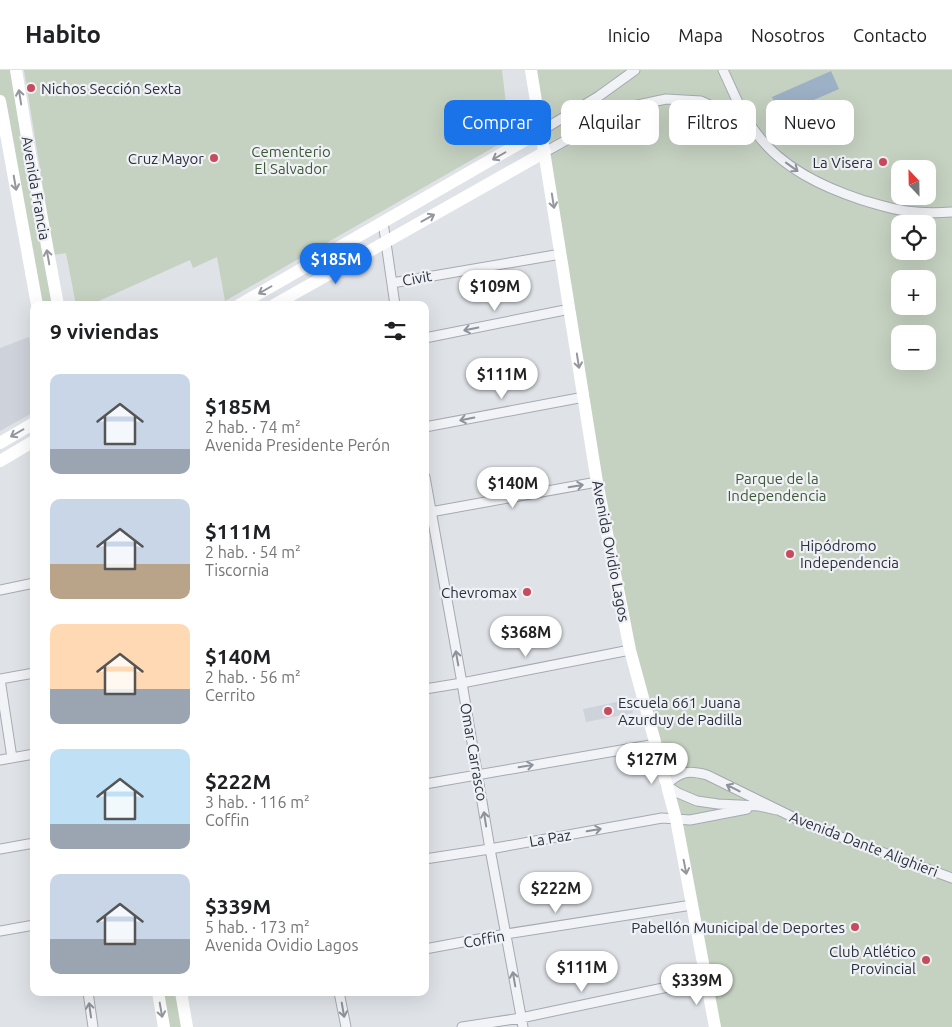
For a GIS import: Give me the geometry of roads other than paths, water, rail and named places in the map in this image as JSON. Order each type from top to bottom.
[{"type":"main road","name":"Avenida Francia","points":[[16,70],[57,301]]},
{"type":"main road","name":"Avenida Ovidio Lagos","points":[[531,70],[536,100]]},
{"type":"main road","name":"Avenida Francia","points":[[0,101],[36,301]]},
{"type":"main road","points":[[246,301],[517,145]]},
{"type":"main road","name":"Avenida Ovidio Lagos","points":[[544,145],[598,482],[630,650],[676,819],[715,1027]]},
{"type":"main road","points":[[8,148],[29,149]]},
{"type":"main road","points":[[281,301],[545,152]]},
{"type":"main road","points":[[0,443],[30,425]]},
{"type":"main road","points":[[0,460],[30,443]]},
{"type":"main road","points":[[159,996],[164,1027]]},
{"type":"main road","points":[[182,996],[187,1027]]},
{"type":"street","points":[[551,125],[599,96],[634,70]]},
{"type":"street","points":[[722,70],[736,100]]},
{"type":"street","points":[[730,70],[732,90]]},
{"type":"street","points":[[545,152],[608,117],[633,106],[666,99],[684,100]]},
{"type":"street","points":[[756,134],[771,151],[796,170],[838,192],[882,206],[906,211],[952,212]]},
{"type":"street","points":[[383,222],[394,301]]},
{"type":"street","name":"Civit","points":[[392,283],[561,254]]},
{"type":"street","points":[[429,337],[570,309]]},
{"type":"street","points":[[429,426],[584,397]]},
{"type":"street","points":[[429,512],[598,482]]},
{"type":"street","name":"Omar Carrasco","points":[[429,517],[462,683],[522,1022]]},
{"type":"street","points":[[0,590],[30,584]]},
{"type":"street","points":[[429,688],[630,650]]},
{"type":"street","points":[[12,758],[0,679],[30,674]]},
{"type":"street","points":[[429,783],[656,744]]},
{"type":"street","points":[[0,760],[30,755]]},
{"type":"street","name":"Avenida Dante Alighieri","points":[[777,810],[759,806],[697,801],[678,793],[666,785],[674,777],[682,773],[694,772],[707,775],[811,826],[952,878]]},
{"type":"street","name":"Avenida Dante Alighieri","points":[[676,819],[690,820],[759,806]]},
{"type":"street","name":"La Paz","points":[[429,858],[662,818],[676,819]]},
{"type":"street","points":[[0,849],[30,844]]},
{"type":"street","name":"Coffin","points":[[429,949],[506,934],[692,904]]},
{"type":"street","points":[[0,931],[30,926]]},
{"type":"street","points":[[462,1027],[522,1022],[706,980]]},
{"type":"street","points":[[89,996],[93,1027]]},
{"type":"street","points":[[341,996],[346,1027]]},
{"type":"water","points":[[831,71],[839,89],[814,100],[773,100],[772,97]]},
{"type":"place","name":"Nichos Sección Sexta","points":[[31,88]]},
{"type":"place","name":"Cruz Mayor","points":[[214,158]]},
{"type":"place","name":"La Visera","points":[[883,162]]},
{"type":"place","name":"Hipódromo Independencia","points":[[790,554]]},
{"type":"place","name":"Chevromax","points":[[527,592]]},
{"type":"place","name":"Escuela 661 Juana Azurduy de Padilla","points":[[608,711]]},
{"type":"place","name":"Pabellón Municipal de Deportes","points":[[855,927]]},
{"type":"place","name":"Club Atlético Provincial","points":[[926,960]]},
{"type":"park label","name":"Cementerio El Salvador","points":[[291,160]]},
{"type":"park label","name":"Parque de la Independencia","points":[[777,486]]}]
